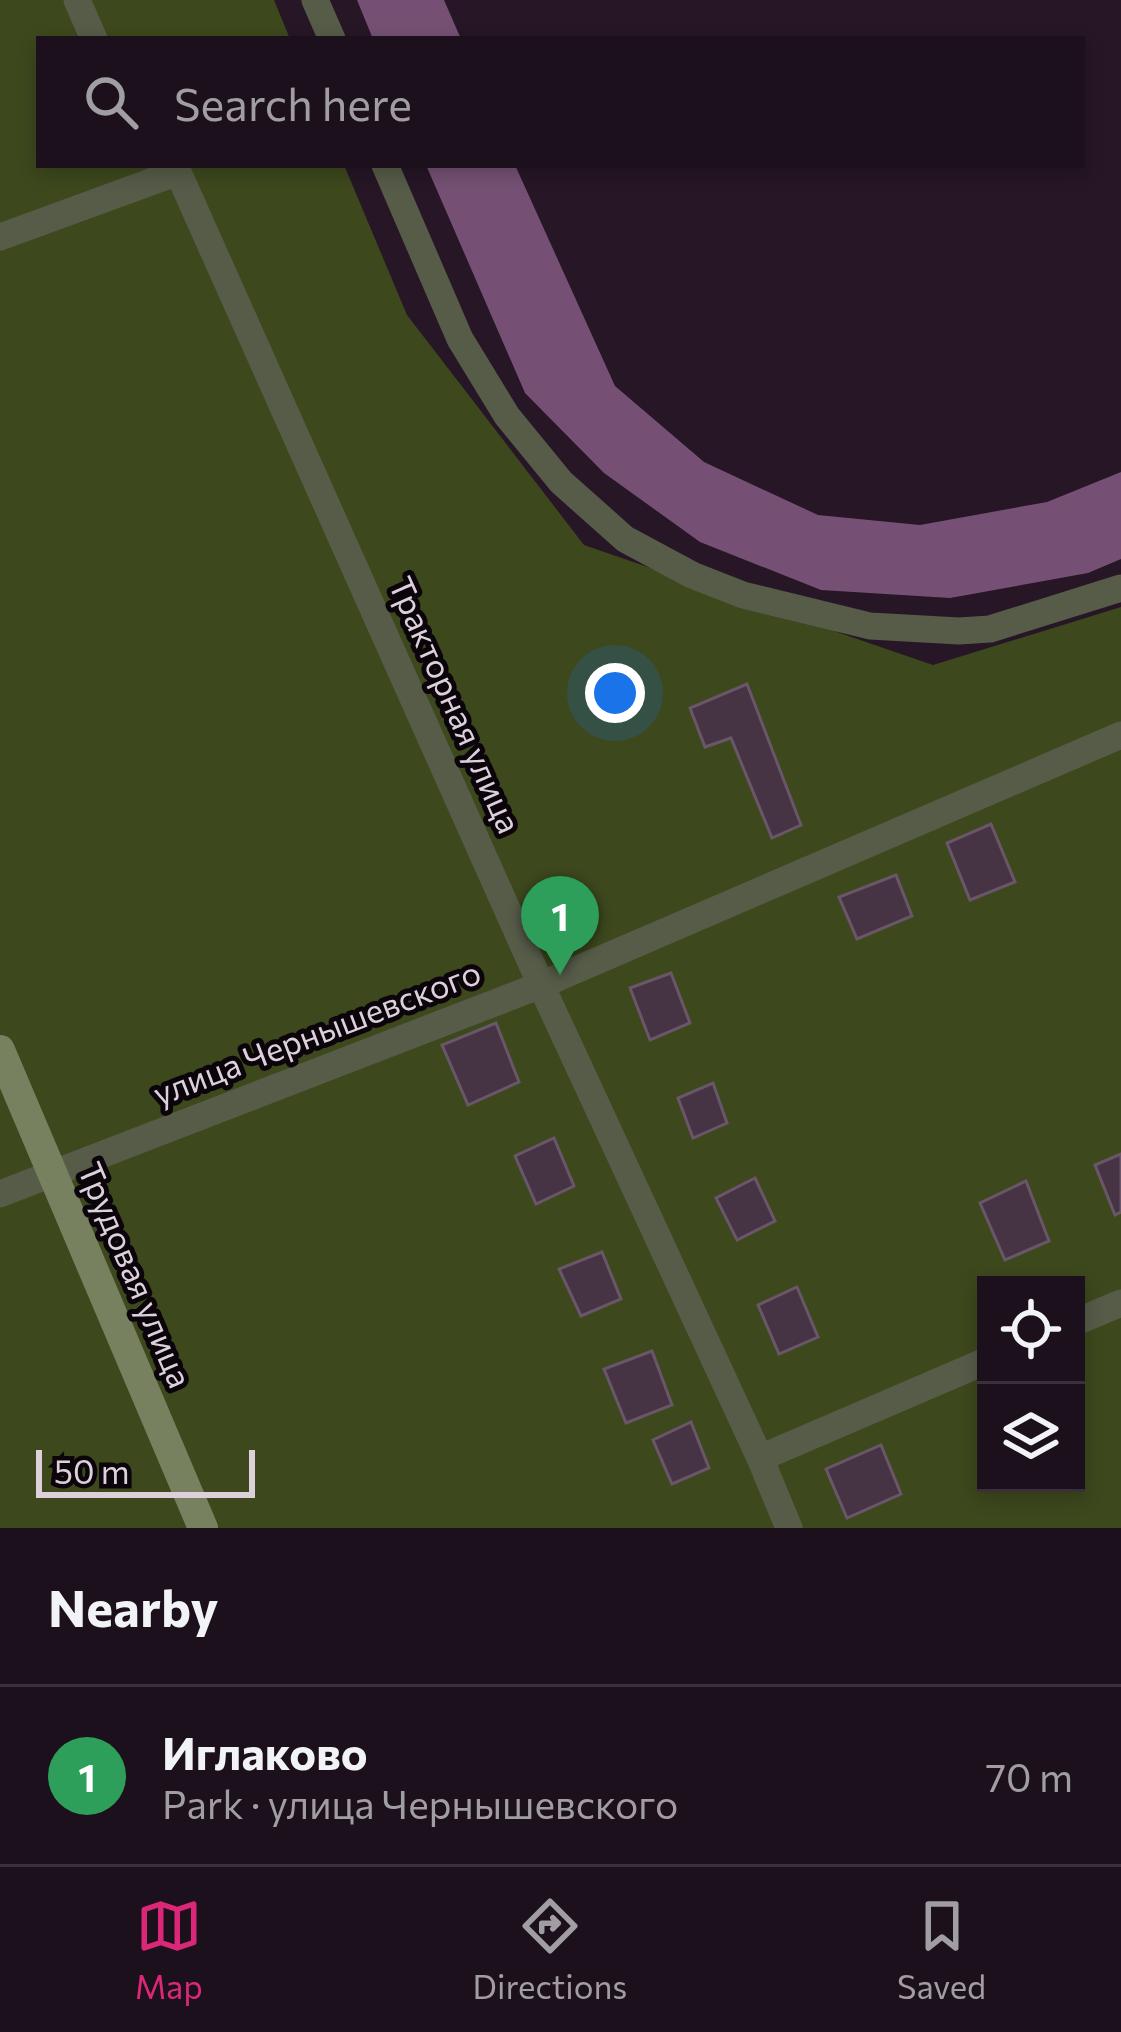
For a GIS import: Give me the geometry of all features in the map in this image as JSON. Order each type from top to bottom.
[{"type":"street","points":[[77,0],[93,36]]},
{"type":"street","points":[[316,0],[331,36]]},
{"type":"street","points":[[0,237],[175,168]]},
{"type":"street","name":"Тракторная улица","points":[[175,168],[789,1528]]},
{"type":"street","points":[[386,168],[460,340],[507,416],[561,482],[625,539],[742,595],[870,626],[990,629],[1121,588]]},
{"type":"street","name":"улица Чернышевского","points":[[0,1194],[541,985],[1121,735]]},
{"type":"street","name":"Трудовая улица","points":[[0,1050],[203,1528]]},
{"type":"street","points":[[1085,1318],[1121,1303]]},
{"type":"street","points":[[760,1458],[977,1365]]},
{"type":"green space","points":[[0,0],[274,0],[289,36],[36,36],[36,168],[345,168],[407,315],[584,545],[933,665],[1121,607],[1121,1528],[0,1528]]},
{"type":"shaded area","points":[[357,0],[444,0],[460,36],[372,36]]},
{"type":"shaded area","points":[[427,168],[516,168],[615,386],[704,462],[818,515],[920,525],[1047,502],[1121,472],[1121,559],[1088,573],[950,598],[821,590],[700,542],[604,473],[525,393]]},
{"type":"building","points":[[747,684],[801,825],[772,838],[731,738],[705,747],[690,708]]},
{"type":"building","points":[[991,824],[1015,882],[970,900],[947,843]]},
{"type":"building","points":[[896,875],[912,916],[857,939],[839,897]]},
{"type":"building","points":[[671,973],[690,1023],[650,1040],[630,988]]},
{"type":"building","points":[[496,1023],[519,1082],[468,1105],[442,1045]]},
{"type":"building","points":[[713,1083],[727,1123],[693,1138],[678,1098]]},
{"type":"building","points":[[554,1138],[574,1186],[536,1204],[515,1156]]},
{"type":"building","points":[[1121,1154],[1121,1212],[1115,1215],[1095,1165]]},
{"type":"building","points":[[755,1178],[775,1221],[737,1240],[716,1198]]},
{"type":"building","points":[[1026,1181],[1049,1241],[1005,1260],[980,1203]]},
{"type":"building","points":[[602,1252],[621,1299],[581,1316],[559,1269]]},
{"type":"building","points":[[797,1287],[818,1337],[779,1354],[758,1305]]},
{"type":"building","points":[[652,1351],[672,1405],[626,1423],[604,1369]]},
{"type":"building","points":[[691,1422],[709,1468],[672,1484],[653,1440]]},
{"type":"building","points":[[881,1445],[901,1494],[847,1518],[826,1469]]},
{"type":"place","name":"Иглаково","points":[[560,975]]}]
